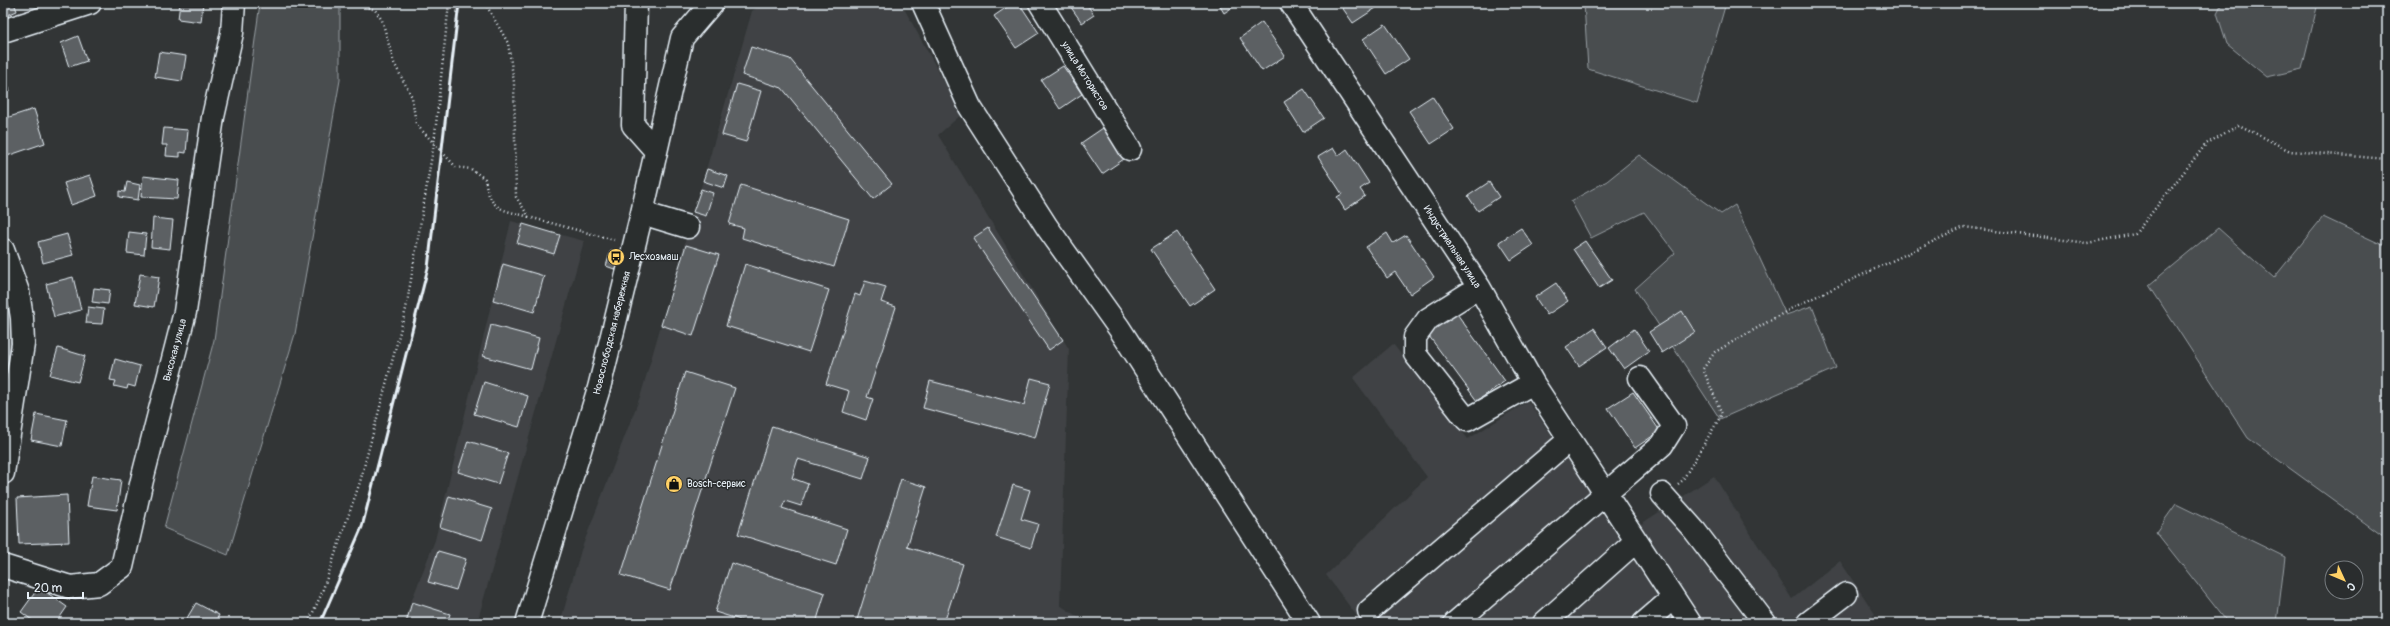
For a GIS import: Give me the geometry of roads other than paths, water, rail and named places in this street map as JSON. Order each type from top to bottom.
[{"type":"street","points":[[3,31],[90,3]]},
{"type":"street","name":"Высокая улица","points":[[3,566],[70,587],[99,584],[122,567],[142,480],[185,312],[213,117],[232,33],[234,3]]},
{"type":"street","points":[[636,3],[633,125],[656,151]]},
{"type":"street","name":"Новослободская набережная","points":[[527,623],[599,388],[642,213],[682,38],[712,3]]},
{"type":"street","points":[[923,3],[970,107],[1047,227],[1119,328],[1309,623]]},
{"type":"street","name":"улица Мотористов","points":[[1040,3],[1130,149]]},
{"type":"street","name":"Индустриальная улица","points":[[1291,3],[1479,288],[1533,383],[1635,542],[1690,623]]},
{"type":"street","points":[[642,213],[688,227]]},
{"type":"street","points":[[3,250],[18,292],[22,318],[23,344],[3,473]]},
{"type":"street","points":[[1479,288],[1428,319],[1415,337],[1415,354],[1467,420],[1533,383]]},
{"type":"street","points":[[1454,623],[1605,496],[1662,445],[1674,426],[1640,378]]},
{"type":"street","points":[[1369,611],[1569,440]]},
{"type":"street","points":[[1662,494],[1695,531],[1765,623]]},
{"type":"street","points":[[1544,623],[1635,542]]},
{"type":"street","points":[[1808,623],[1846,594]]},
{"type":"street","points":[[1644,623],[1673,598]]},
{"type":"railway","points":[[320,623],[362,527],[428,268],[459,3]]},
{"type":"place","name":"Лесхозмаш","points":[[616,257]]},
{"type":"place","name":"Bosch-сервис","points":[[674,484]]}]
